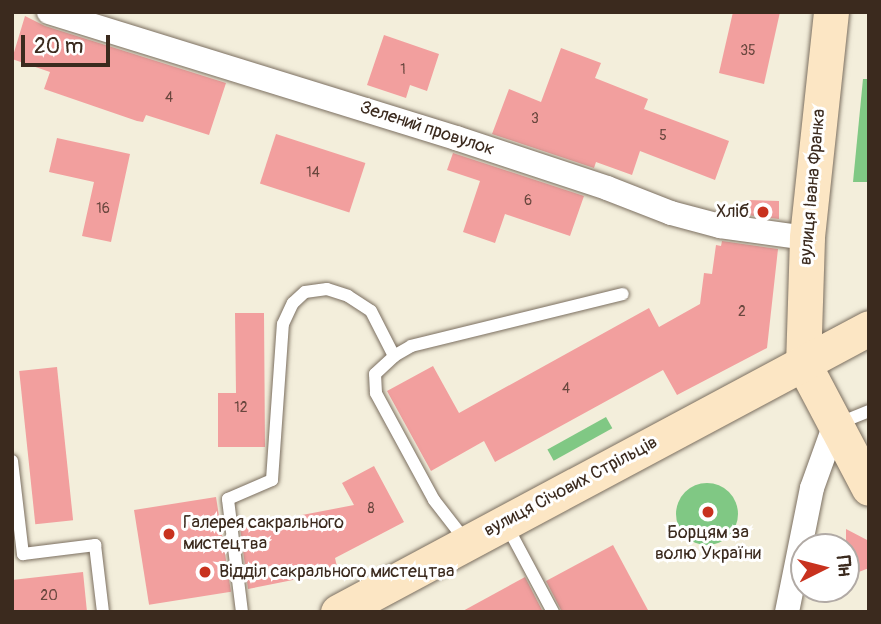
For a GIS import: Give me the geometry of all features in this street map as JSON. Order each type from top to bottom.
[{"type":"street","name":"Зелений провулок","points":[[49,12],[468,142],[607,188],[671,213],[720,226],[807,237]]},
{"type":"street","name":"вулиця Івана Франка","points":[[803,363],[807,237],[831,12]]},
{"type":"street","name":"вулиця Січових Стрільців","points":[[338,612],[869,328]]},
{"type":"street","points":[[803,363],[869,488]]},
{"type":"street","points":[[787,612],[812,488],[835,424]]},
{"type":"lane","points":[[242,612],[228,499],[272,481],[283,324],[293,303],[305,292],[327,289],[348,296],[371,311],[394,356]]},
{"type":"lane","points":[[468,543],[434,500],[376,393],[375,374],[394,356],[411,346],[624,294]]},
{"type":"lane","points":[[835,424],[869,411]]},
{"type":"lane","points":[[12,461],[23,554],[95,545],[103,612]]},
{"type":"lane","points":[[505,523],[553,612]]},
{"type":"green space","points":[[863,79],[869,79],[869,182],[853,182]]},
{"type":"green space","points":[[606,417],[612,428],[554,461],[547,449]]},
{"type":"green space","points":[[707,483],[719,485],[729,492],[736,502],[736,526],[729,536],[719,543],[707,545],[695,543],[685,536],[678,526],[676,514],[678,502],[685,492],[695,485]]},
{"type":"building","points":[[733,12],[780,12],[764,84],[719,73]]},
{"type":"building","points":[[25,16],[45,26],[226,83],[209,135],[146,115],[143,122],[137,121],[44,89],[50,72],[12,59]]},
{"type":"building","points":[[384,35],[439,54],[427,91],[410,85],[406,98],[367,85]]},
{"type":"building","points":[[561,48],[601,63],[595,78],[648,99],[644,109],[729,141],[715,180],[640,151],[632,175],[596,162],[594,168],[492,134],[509,89],[541,102]]},
{"type":"building","points":[[276,134],[365,163],[349,213],[260,183]]},
{"type":"building","points":[[57,138],[130,154],[111,242],[82,236],[94,182],[49,172]]},
{"type":"building","points":[[453,153],[584,196],[570,236],[505,214],[495,243],[463,232],[480,181],[447,170]]},
{"type":"building","name":"Хліб","points":[[748,200],[779,201],[779,219],[747,215]]},
{"type":"building","points":[[722,241],[778,249],[767,348],[677,395],[663,370],[495,462],[484,441],[431,471],[387,391],[433,366],[459,413],[649,308],[659,327],[700,304],[704,273],[712,274],[716,245],[721,246]]},
{"type":"building","points":[[235,313],[264,313],[265,447],[218,447],[218,393],[236,393]]},
{"type":"building","points":[[57,367],[73,520],[35,524],[19,371]]},
{"type":"building","points":[[374,466],[404,522],[335,558],[338,571],[248,589],[240,527],[354,505],[342,483]]},
{"type":"building","points":[[216,497],[231,592],[149,605],[134,510]]},
{"type":"building","points":[[860,536],[869,541],[869,568],[860,572]]},
{"type":"building","points":[[613,545],[649,612],[562,612],[546,581]]},
{"type":"building","points":[[83,572],[87,612],[12,612],[12,580]]},
{"type":"building","points":[[525,577],[543,612],[461,612]]},
{"type":"place","name":"Хліб","points":[[763,212]]},
{"type":"place","name":"Борцям за волю України","points":[[708,512]]},
{"type":"place","name":"Галерея сакрального мистецтва","points":[[169,534]]},
{"type":"place","name":"Відділ сакрального мистецтва","points":[[205,572]]}]
